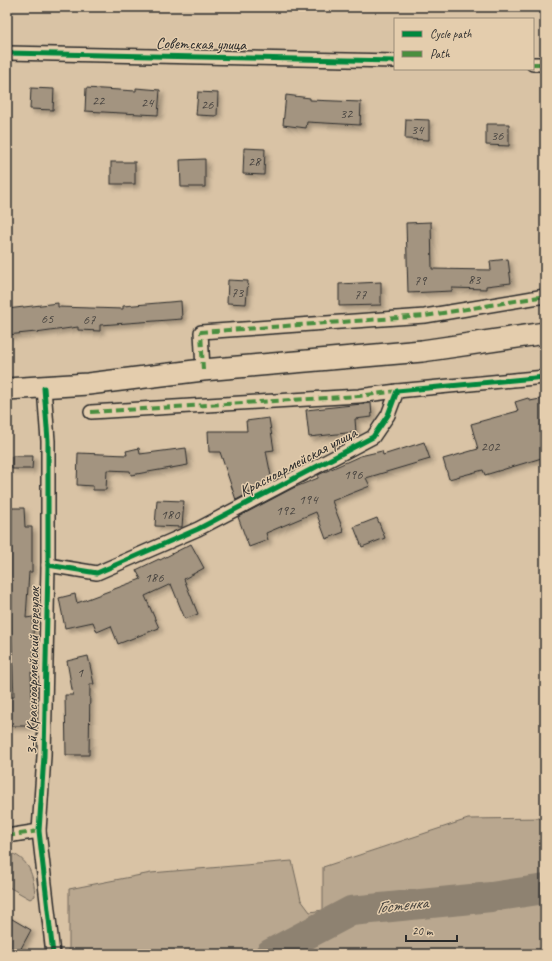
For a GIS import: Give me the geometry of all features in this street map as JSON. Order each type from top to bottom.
[{"type":"main road","points":[[7,389],[44,388],[88,384],[203,370],[422,351],[545,333]]},
{"type":"street","name":"Советская улица","points":[[7,53],[394,61]]},
{"type":"street","points":[[534,64],[545,64]]},
{"type":"street","points":[[203,370],[201,332],[425,316],[545,296]]},
{"type":"street","points":[[91,412],[359,396],[545,377]]},
{"type":"street","name":"3-й Красноармейский переулок","points":[[44,388],[48,441],[48,565],[44,756],[39,831],[52,954]]},
{"type":"street","name":"Красноармейская улица","points":[[48,565],[97,573],[198,529],[373,437],[388,415],[397,392]]},
{"type":"street","points":[[7,836],[39,831]]},
{"type":"shaded area","points":[[545,818],[545,954],[69,954],[69,889],[151,873],[292,861],[301,900],[310,912],[323,910],[323,867],[468,819]]},
{"type":"shaded area","points":[[7,852],[21,858],[29,868],[32,875],[35,896],[30,899],[7,886]]},
{"type":"building","points":[[31,88],[54,89],[53,110],[30,109]]},
{"type":"building","points":[[86,88],[136,91],[136,88],[160,90],[158,115],[85,111]]},
{"type":"building","points":[[198,92],[218,93],[217,116],[196,115]]},
{"type":"building","points":[[286,95],[310,98],[310,100],[361,102],[360,125],[307,122],[306,128],[283,125]]},
{"type":"building","points":[[406,119],[429,120],[429,140],[405,139]]},
{"type":"building","points":[[486,124],[509,124],[509,146],[486,145]]},
{"type":"building","points":[[244,148],[265,149],[264,175],[243,174]]},
{"type":"building","points":[[205,159],[205,187],[181,187],[180,160]]},
{"type":"building","points":[[111,162],[135,162],[135,184],[111,184]]},
{"type":"building","points":[[431,222],[432,269],[491,270],[490,261],[508,259],[511,283],[486,286],[486,289],[452,288],[452,291],[408,293],[406,223]]},
{"type":"building","points":[[228,280],[248,281],[246,304],[227,303]]},
{"type":"building","points":[[381,282],[381,305],[339,306],[339,284]]},
{"type":"building","points":[[181,301],[182,319],[100,325],[100,331],[78,330],[78,327],[36,333],[7,335],[7,309],[58,303],[58,307],[123,309],[123,306]]},
{"type":"building","points":[[528,398],[530,401],[545,398],[545,457],[485,475],[483,470],[449,479],[443,459],[478,449],[471,424],[518,411],[515,402]]},
{"type":"building","points":[[371,403],[372,417],[355,419],[356,432],[309,437],[306,410]]},
{"type":"building","points":[[269,418],[274,450],[266,451],[272,481],[236,500],[220,452],[209,452],[208,431],[247,431],[246,421]]},
{"type":"building","points":[[424,442],[430,459],[366,478],[370,486],[332,501],[344,532],[326,539],[316,512],[266,533],[268,540],[249,547],[238,517],[293,488],[318,478],[318,475],[360,456],[382,451],[383,455]]},
{"type":"building","points":[[139,448],[140,454],[186,448],[188,465],[131,475],[130,471],[107,470],[106,490],[93,490],[93,486],[77,485],[78,453],[127,455],[126,451]]},
{"type":"building","points":[[12,456],[33,456],[32,469],[12,469]]},
{"type":"building","points":[[157,500],[184,501],[182,527],[155,526]]},
{"type":"building","points":[[8,508],[24,508],[25,527],[32,527],[32,572],[29,572],[26,618],[33,617],[34,672],[31,672],[33,726],[8,726],[8,697],[14,697],[10,604],[7,603]]},
{"type":"building","points":[[377,518],[385,538],[362,547],[354,527]]},
{"type":"building","points":[[191,544],[204,568],[184,579],[198,614],[185,619],[171,584],[145,596],[159,628],[118,644],[111,626],[97,632],[93,622],[65,628],[59,598],[75,594],[77,603],[141,579],[136,570],[159,559],[160,560]]},
{"type":"building","points":[[88,656],[94,684],[90,684],[89,755],[66,755],[65,695],[73,695],[67,661]]},
{"type":"building","points":[[7,916],[31,930],[18,954],[7,948]]},
{"type":"waterway","name":"Гостенка","points":[[270,954],[351,911],[491,897],[545,889]]},
{"type":"railway","points":[[493,7],[545,10]]},
{"type":"marked path","points":[[534,64],[545,64]]},
{"type":"marked path","points":[[203,370],[201,332],[425,316],[545,296]]},
{"type":"marked path","points":[[91,412],[359,396],[397,391]]},
{"type":"marked path","points":[[7,836],[39,831]]},
{"type":"cycle path","points":[[7,53],[394,61]]},
{"type":"cycle path","points":[[48,565],[97,573],[198,529],[373,437],[388,415],[397,391],[545,377]]},
{"type":"cycle path","points":[[44,388],[48,441],[48,565],[44,756],[39,831],[53,954]]}]
